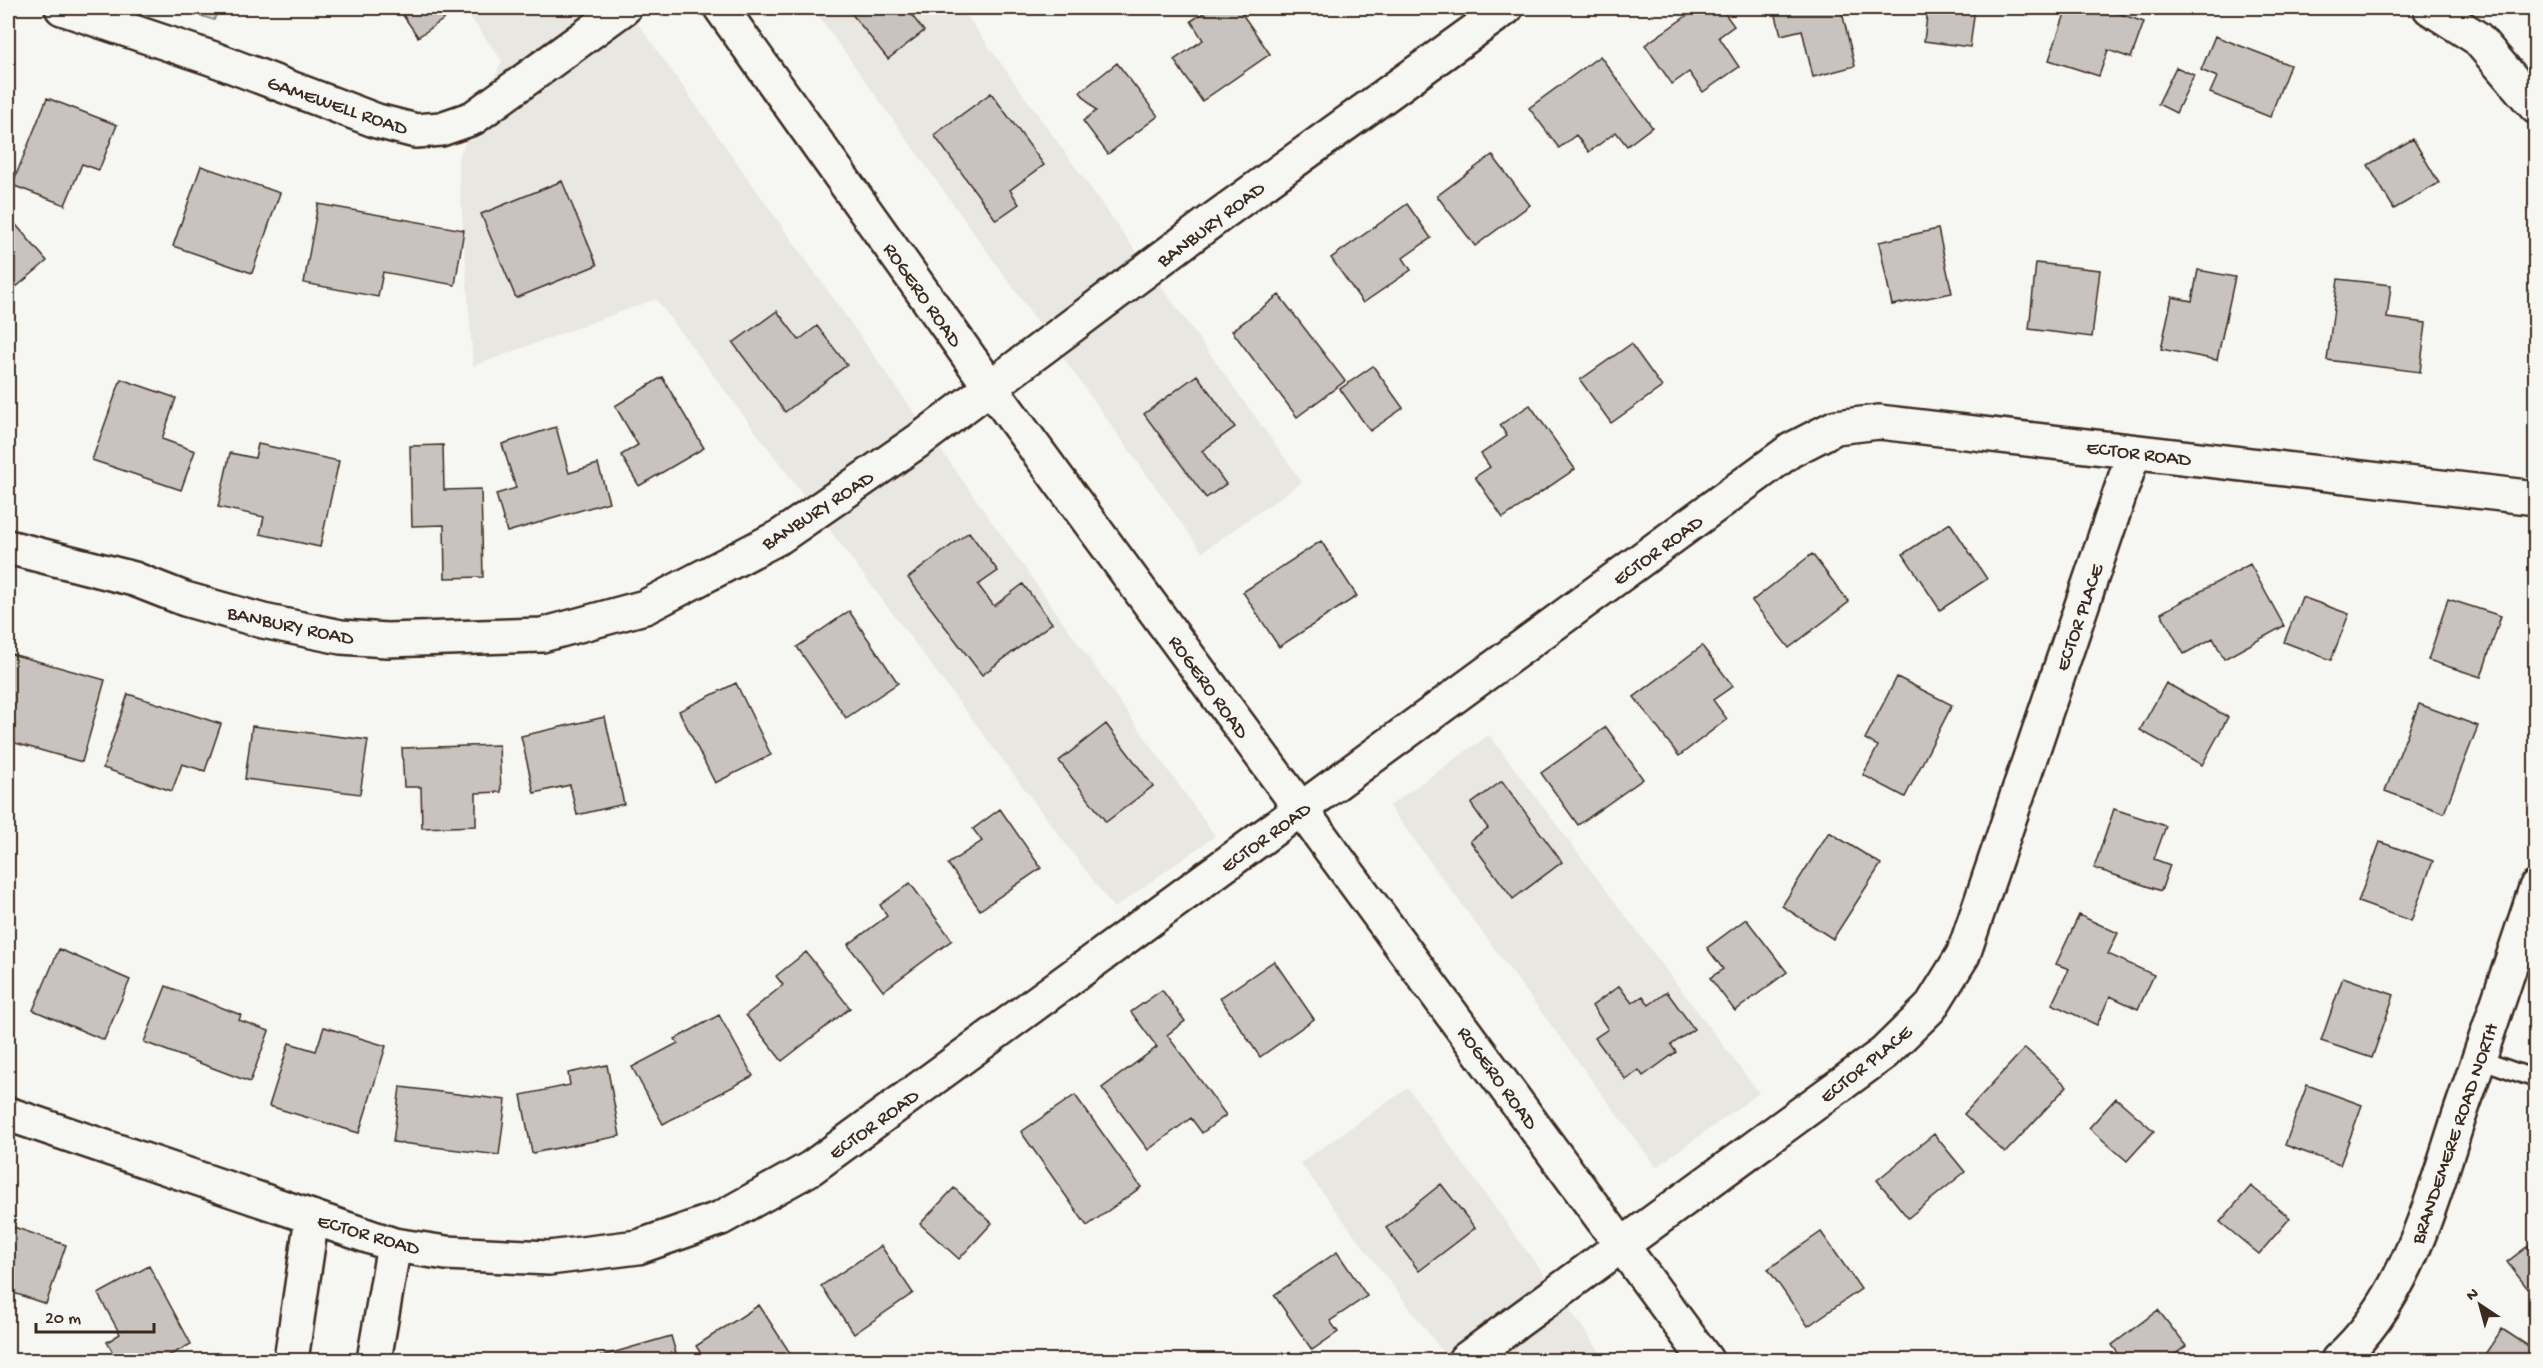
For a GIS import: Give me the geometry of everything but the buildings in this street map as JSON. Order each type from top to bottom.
[{"type":"street","name":"GAMEWELL ROAD","points":[[62,8],[211,58],[377,121],[416,131],[441,129],[473,118],[624,8]]},
{"type":"street","name":"ROGERO ROAD","points":[[720,8],[991,388],[1706,1360]]},
{"type":"street","name":"BANBURY ROAD","points":[[8,547],[134,579],[185,600],[341,637],[387,640],[542,635],[645,607],[781,536],[991,388],[1217,217],[1506,8]]},
{"type":"street","points":[[2430,8],[2477,38],[2535,107]]},
{"type":"street","name":"ECTOR ROAD","points":[[8,1114],[394,1245],[446,1253],[549,1258],[638,1247],[721,1218],[811,1168],[1791,450],[1836,427],[1879,422],[2535,498]]},
{"type":"street","name":"ECTOR PLACE","points":[[1465,1360],[1884,1053],[1930,1008],[1963,955],[2134,452]]},
{"type":"street","name":"BRANDEMERE ROAD NORTH","points":[[2338,1360],[2354,1346],[2377,1317],[2418,1238],[2535,888]]},
{"type":"street","points":[[291,1360],[312,1217]]},
{"type":"street","points":[[374,1360],[394,1245]]},
{"type":"lane","points":[[2479,1059],[2535,1079]]},
{"type":"shaded area","points":[[464,8],[627,8],[1215,836],[1114,908],[656,299],[473,366],[458,159],[502,61]]},
{"type":"shaded area","points":[[813,8],[961,8],[1302,482],[1202,552]]},
{"type":"shaded area","points":[[1489,735],[1759,1093],[1656,1167],[1389,806]]},
{"type":"shaded area","points":[[1408,1088],[1606,1360],[1449,1360],[1300,1163]]},
{"type":"green space","points":[[176,8],[219,8],[214,20]]}]
